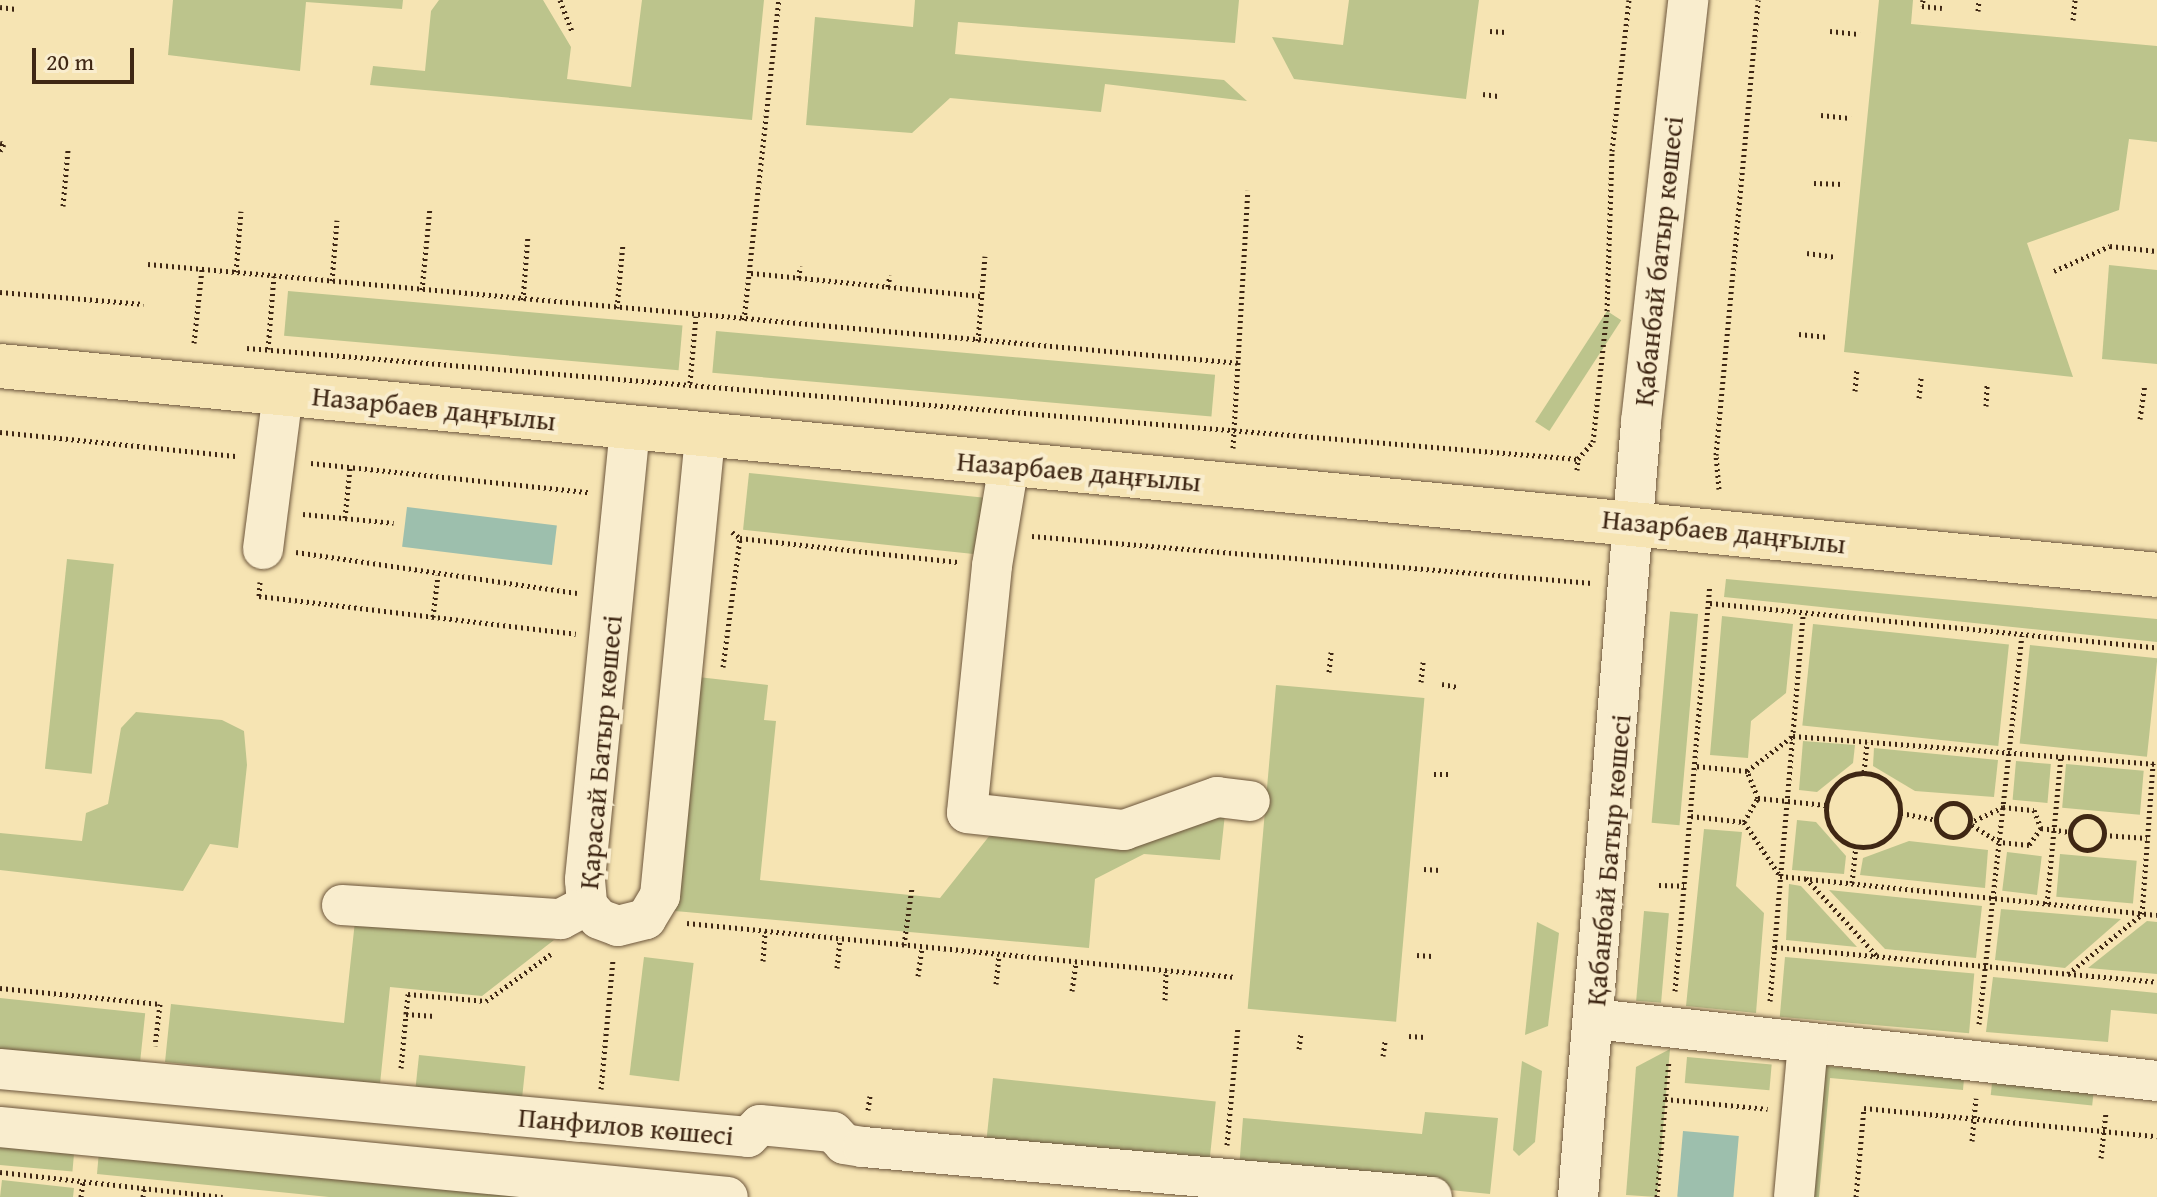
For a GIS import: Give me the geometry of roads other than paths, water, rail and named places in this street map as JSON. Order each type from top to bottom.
[{"type":"main road","name":"Назарбаев даңғылы","points":[[0,366],[2157,575]]},
{"type":"street","name":"Қабанбай батыр көшесі","points":[[1633,522],[1688,0]]},
{"type":"street","points":[[263,549],[283,393]]},
{"type":"street","name":"Қарасай Батыр көшесі","points":[[630,428],[587,905],[599,919],[618,926],[646,919],[660,896],[705,436]]},
{"type":"street","points":[[1009,464],[992,566],[967,813],[1124,830],[1217,797],[1250,801]]},
{"type":"street","name":"Қабанбай Батыр көшесі","points":[[1578,1197],[1633,522]]},
{"type":"street","points":[[342,905],[561,919],[587,905]]},
{"type":"street","points":[[1594,1019],[2157,1081]]},
{"type":"street","points":[[1794,1197],[1808,1043]]},
{"type":"street","name":"Панфилов көшесі","points":[[0,1069],[748,1137],[760,1125],[775,1126],[833,1132],[844,1144],[863,1147],[1432,1197]]},
{"type":"street","points":[[0,1127],[728,1197]]}]
